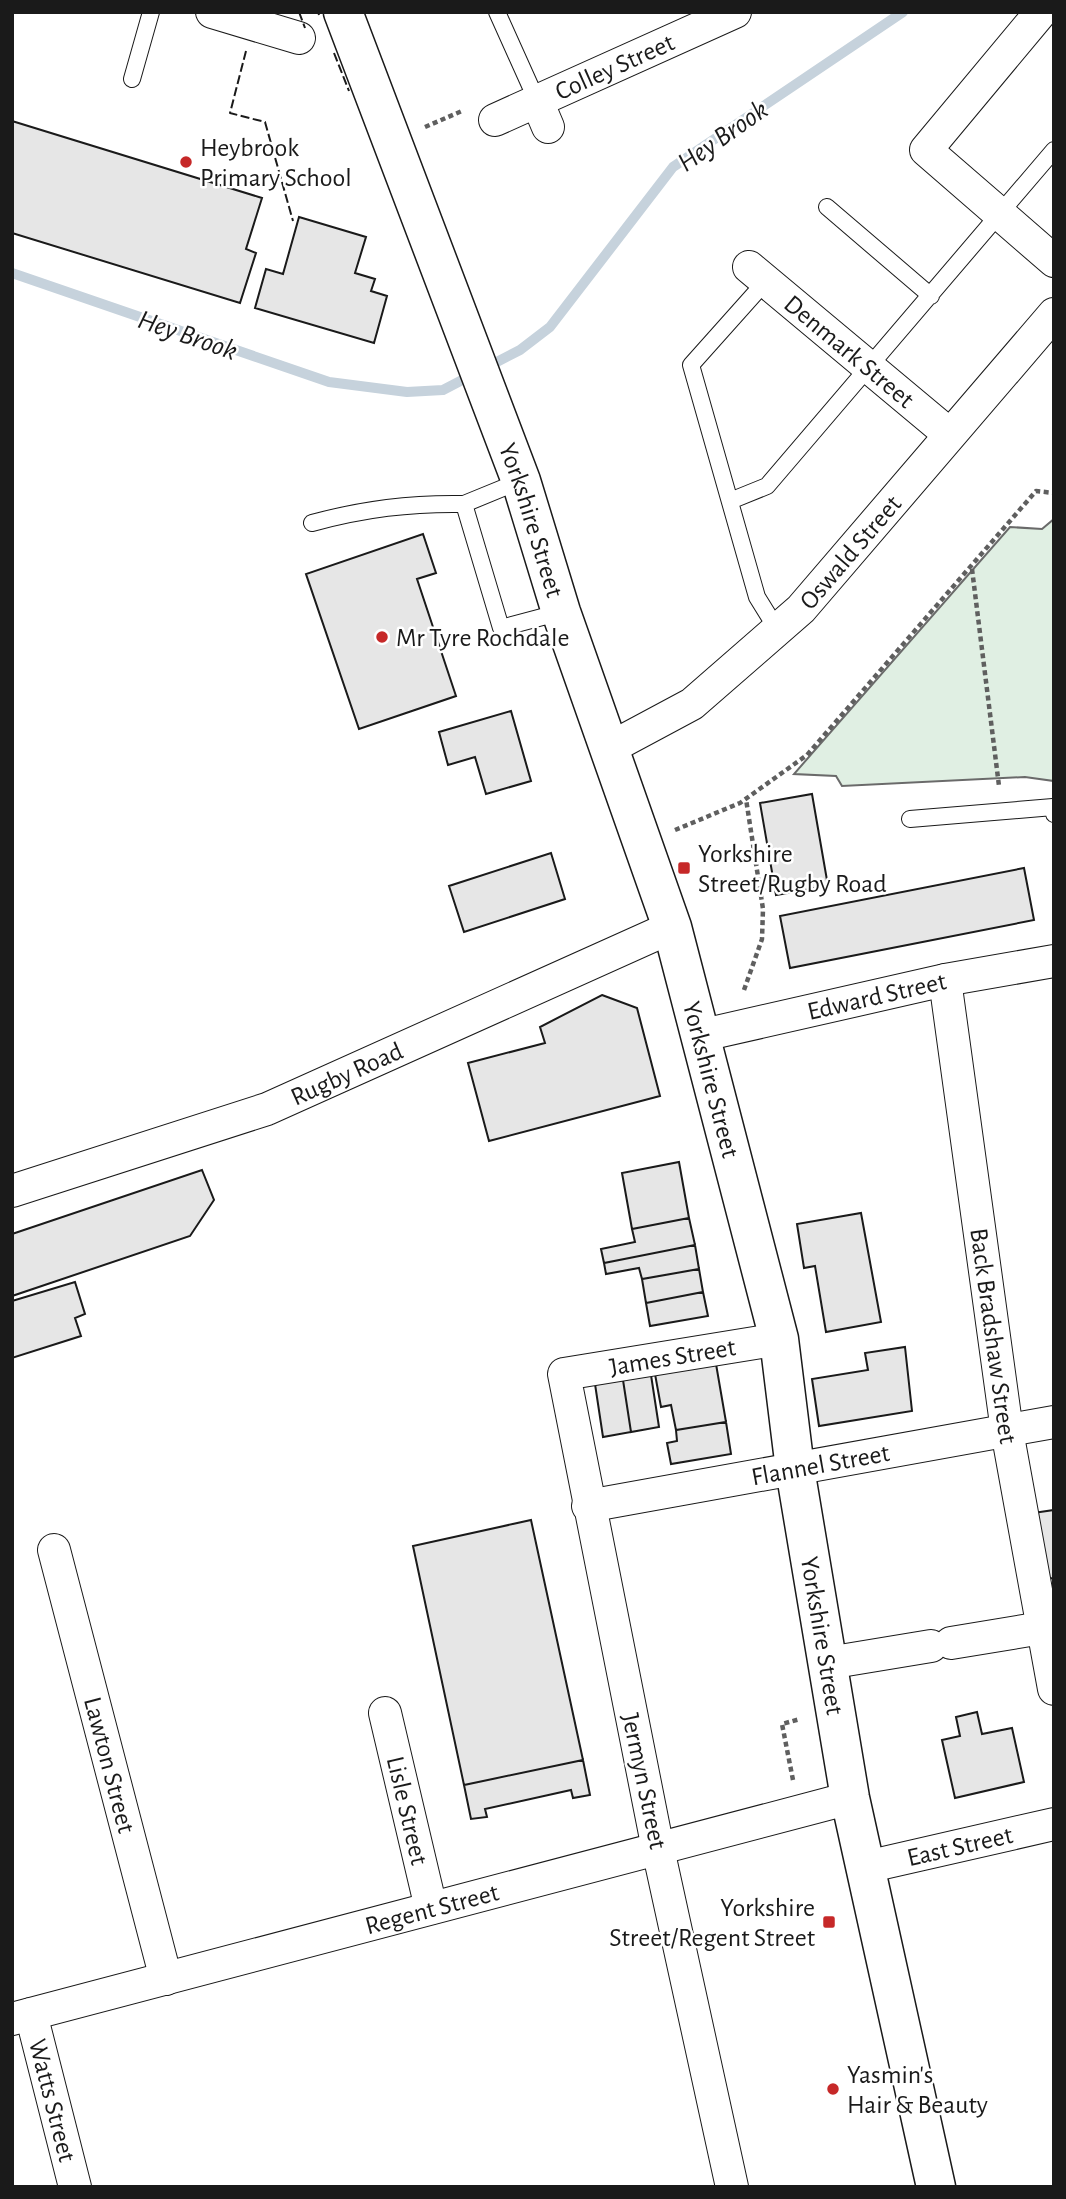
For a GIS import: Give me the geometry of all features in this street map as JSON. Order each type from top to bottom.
[{"type":"highway","name":"Yorkshire Street","points":[[343,12],[521,481],[561,612],[608,749],[672,927],[715,1032],[779,1339],[795,1469],[850,1798],[936,2187]]},
{"type":"street","points":[[212,12],[299,38]]},
{"type":"street","name":"Colley Street","points":[[495,120],[543,114],[735,12]]},
{"type":"street","points":[[1041,12],[926,150],[1054,261]]},
{"type":"street","name":"Denmark Street","points":[[758,274],[949,434]]},
{"type":"street","name":"Oswald Street","points":[[608,749],[692,704],[801,609],[1054,314]]},
{"type":"street","name":"Rugby Road","points":[[12,1191],[267,1109],[672,927]]},
{"type":"street","name":"Edward Street","points":[[715,1032],[945,980],[1054,961]]},
{"type":"street","name":"Back Bradshaw Street","points":[[945,980],[1007,1431],[1048,1627],[1054,1689]]},
{"type":"street","name":"James Street","points":[[564,1374],[779,1339]]},
{"type":"street","name":"Jermyn Street","points":[[564,1374],[658,1849],[732,2187]]},
{"type":"street","name":"Flannel Street","points":[[588,1506],[1054,1422]]},
{"type":"street","name":"Lawton Street","points":[[54,1550],[166,1979]]},
{"type":"street","points":[[828,1663],[1048,1627]]},
{"type":"street","name":"Lisle Street","points":[[385,1713],[431,1908]]},
{"type":"street","name":"Regent Street","points":[[22,2017],[850,1798]]},
{"type":"street","name":"East Street","points":[[866,1867],[1054,1824]]},
{"type":"street","name":"Watts Street","points":[[22,2017],[75,2187]]},
{"type":"lane","points":[[132,79],[151,12]]},
{"type":"lane","points":[[497,12],[543,114]]},
{"type":"lane","points":[[730,501],[767,485],[1054,150]]},
{"type":"lane","points":[[827,208],[931,296]]},
{"type":"lane","points":[[758,274],[691,365],[757,597],[778,631]]},
{"type":"lane","points":[[312,523],[368,508],[413,503],[464,503],[521,481]]},
{"type":"lane","points":[[464,503],[501,628],[561,612]]},
{"type":"lane","points":[[910,819],[1053,809]]},
{"type":"path","points":[[394,141],[470,108],[495,120]]},
{"type":"path","points":[[642,843],[746,799],[807,755],[1036,491],[1054,493]]},
{"type":"path","points":[[972,567],[1002,811]]},
{"type":"path","points":[[715,1032],[762,939],[763,909],[746,799]]},
{"type":"path","points":[[782,1724],[800,1812]]},
{"type":"green space","points":[[1054,519],[1054,781],[1025,777],[842,786],[836,776],[794,774],[1010,527],[1042,529]]},
{"type":"building","points":[[12,121],[262,198],[246,249],[256,253],[240,303],[12,233]]},
{"type":"building","points":[[299,217],[366,237],[355,273],[375,279],[371,291],[387,296],[374,343],[255,308],[266,269],[283,274]]},
{"type":"building","name":"Mr Tyre Rochdale","points":[[423,534],[436,573],[417,579],[456,696],[359,729],[306,574]]},
{"type":"building","points":[[511,711],[531,781],[486,794],[475,757],[448,765],[439,732]]},
{"type":"building","points":[[812,794],[828,886],[776,895],[760,803]]},
{"type":"building","points":[[551,853],[565,899],[464,932],[449,886]]},
{"type":"building","points":[[1024,868],[1034,920],[790,968],[780,916]]},
{"type":"building","points":[[602,995],[637,1008],[660,1096],[489,1141],[468,1063],[545,1043],[540,1027]]},
{"type":"building","points":[[679,1162],[689,1218],[632,1229],[622,1173]]},
{"type":"building","points":[[202,1170],[214,1200],[190,1236],[12,1296],[12,1234]]},
{"type":"building","points":[[861,1213],[881,1322],[826,1332],[815,1266],[804,1268],[797,1224]]},
{"type":"building","points":[[689,1218],[695,1245],[604,1263],[601,1249],[635,1242],[632,1229]]},
{"type":"building","points":[[695,1245],[699,1269],[642,1279],[639,1268],[606,1274],[604,1263]]},
{"type":"building","points":[[699,1269],[703,1292],[646,1303],[642,1279]]},
{"type":"building","points":[[75,1282],[85,1314],[75,1318],[81,1336],[12,1358],[12,1301]]},
{"type":"building","points":[[703,1292],[708,1316],[650,1326],[646,1303]]},
{"type":"building","points":[[905,1347],[912,1411],[819,1426],[812,1379],[868,1370],[865,1353]]},
{"type":"building","points":[[716,1364],[726,1422],[676,1430],[671,1405],[661,1407],[655,1374]]},
{"type":"building","points":[[651,1375],[659,1427],[631,1432],[623,1380]]},
{"type":"building","points":[[623,1380],[631,1432],[603,1437],[595,1384]]},
{"type":"building","points":[[726,1422],[731,1454],[671,1464],[667,1443],[677,1441],[676,1430]]},
{"type":"building","points":[[1054,1510],[1054,1578],[1036,1580],[1026,1514]]},
{"type":"building","points":[[531,1520],[583,1760],[464,1785],[413,1546]]},
{"type":"building","points":[[977,1712],[982,1734],[1012,1728],[1024,1782],[955,1798],[942,1740],[960,1736],[956,1717]]},
{"type":"building","points":[[583,1760],[590,1795],[573,1798],[571,1790],[485,1809],[487,1817],[471,1819],[464,1785]]},
{"type":"waterway","name":"Hey Brook","points":[[12,273],[329,382],[407,392],[443,390],[520,350],[550,327],[673,167],[903,12]]},
{"type":"fence","points":[[299,12],[305,28]]},
{"type":"fence","points":[[246,51],[230,113],[265,122],[293,221]]},
{"type":"fence","points":[[334,53],[349,91]]},
{"type":"place","name":"Heybrook Primary School","points":[[186,162]]},
{"type":"place","name":"Mr Tyre Rochdale","points":[[382,637]]},
{"type":"place","name":"Yorkshire Street/Rugby Road","points":[[684,868]]},
{"type":"place","name":"Yorkshire Street/Regent Street","points":[[829,1922]]},
{"type":"place","name":"Yasmin's Hair & Beauty","points":[[833,2089]]}]
